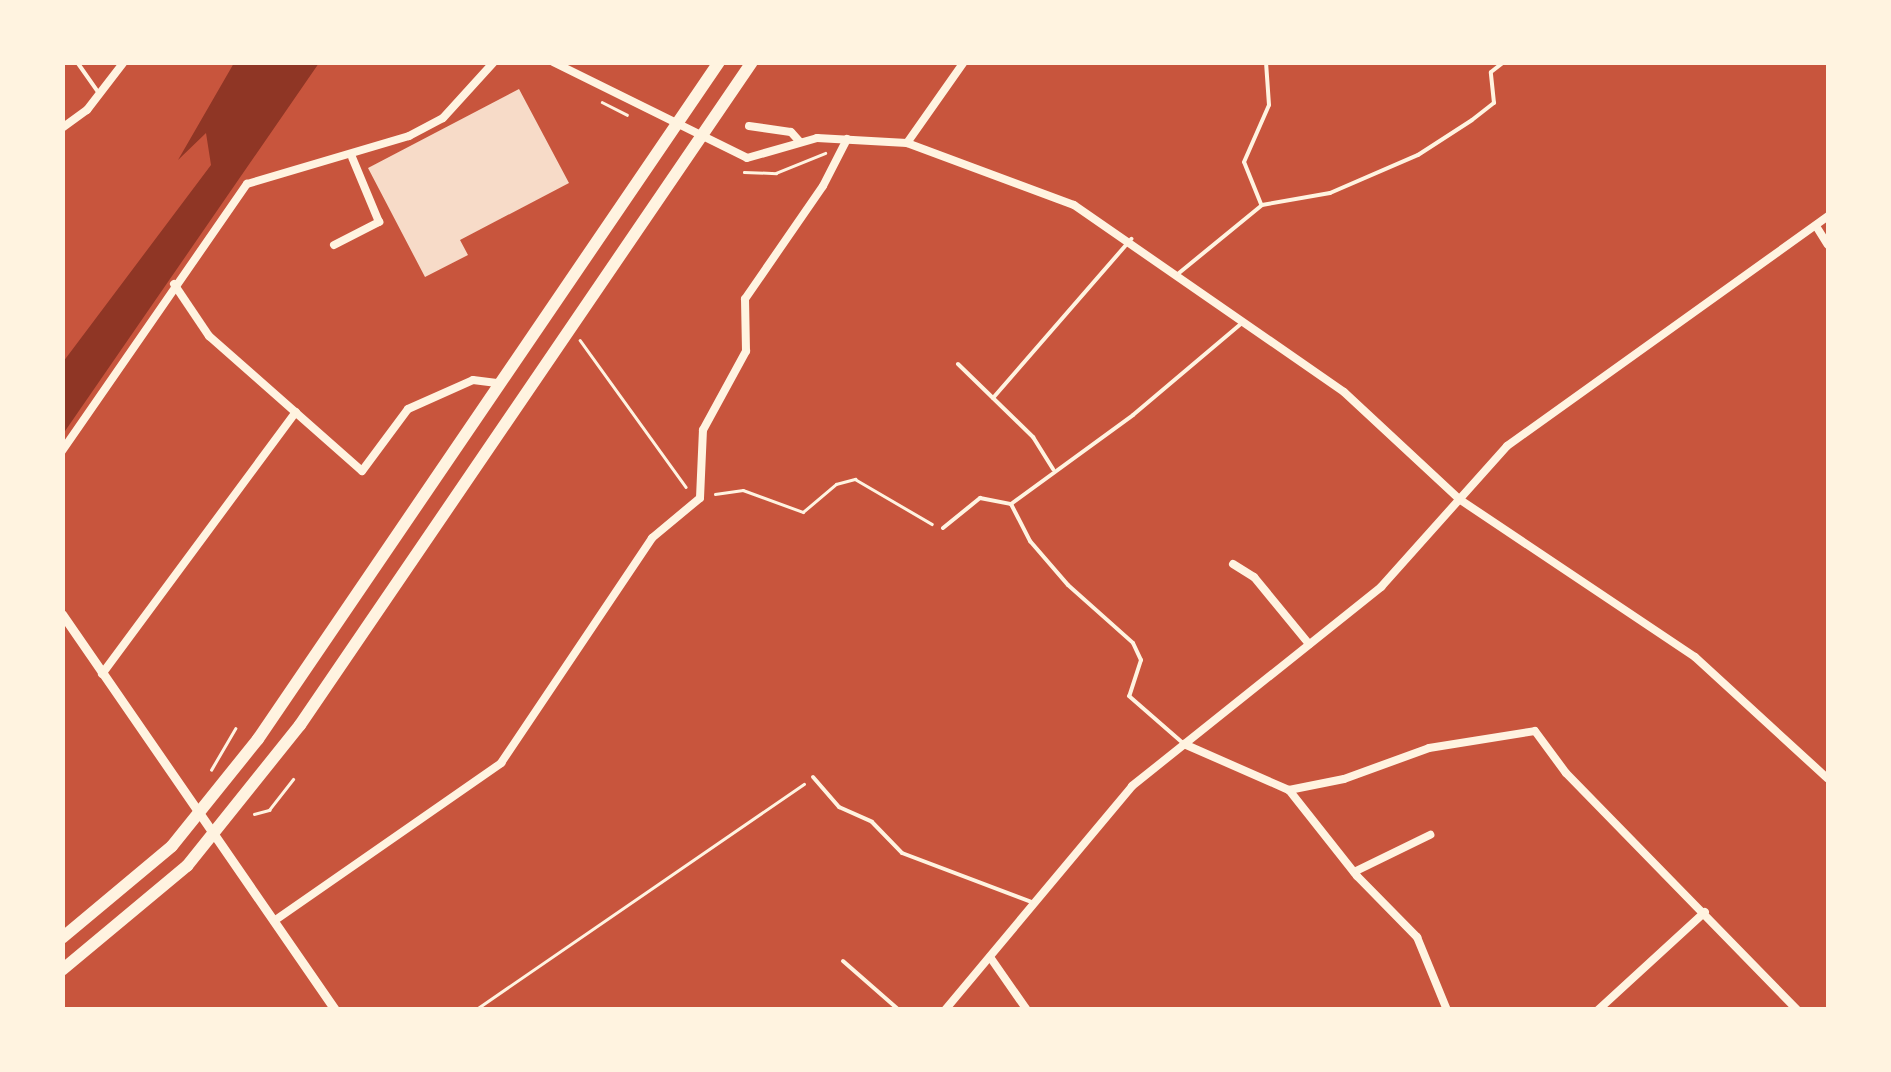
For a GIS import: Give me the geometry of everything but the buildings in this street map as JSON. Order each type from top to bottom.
[{"type":"highway","points":[[62,938],[132,885],[199,814],[286,699],[720,62]]},
{"type":"highway","points":[[62,970],[158,895],[214,836],[300,725],[752,62]]},
{"type":"street","points":[[62,128],[100,94],[124,62]]},
{"type":"street","points":[[62,451],[174,284],[247,184],[352,157],[444,118],[494,62]]},
{"type":"street","points":[[553,62],[747,158],[800,142],[847,138],[908,143],[1074,205],[1179,272],[1380,422],[1458,499],[1695,657],[1828,778]]},
{"type":"street","points":[[908,143],[964,62]]},
{"type":"street","points":[[748,126],[792,132],[800,142]]},
{"type":"street","points":[[274,921],[501,762],[652,538],[700,498],[703,430],[746,351],[745,299],[823,186],[847,138]]},
{"type":"street","points":[[334,245],[379,222],[352,157]]},
{"type":"street","points":[[945,1010],[1132,786],[1381,587],[1506,446],[1828,216]]},
{"type":"street","points":[[1816,226],[1828,246]]},
{"type":"street","points":[[174,284],[209,336],[362,470],[408,409],[473,380],[498,384]]},
{"type":"street","points":[[102,674],[296,412]]},
{"type":"street","points":[[1233,564],[1254,577],[1309,644]]},
{"type":"street","points":[[62,614],[334,1010]]},
{"type":"street","points":[[1290,790],[1344,779],[1428,748],[1535,731],[1566,773],[1797,1010]]},
{"type":"street","points":[[1184,744],[1290,790],[1354,872],[1417,938],[1447,1010]]},
{"type":"street","points":[[1354,872],[1430,835]]},
{"type":"street","points":[[1598,1010],[1705,912]]},
{"type":"street","points":[[990,957],[1027,1010]]},
{"type":"lane","points":[[77,62],[100,94]]},
{"type":"lane","points":[[1262,205],[1244,162],[1268,105],[1266,62]]},
{"type":"lane","points":[[1179,272],[1262,205],[1330,193],[1418,155],[1494,104],[1491,72],[1504,62]]},
{"type":"lane","points":[[993,398],[1131,239]]},
{"type":"lane","points":[[943,528],[980,498],[1011,504],[1053,470],[1133,416],[1246,320]]},
{"type":"lane","points":[[958,364],[1034,437],[1053,470]]},
{"type":"lane","points":[[1011,504],[1030,541],[1068,586],[1133,642],[1141,660],[1128,696],[1184,744]]},
{"type":"lane","points":[[813,777],[840,807],[872,822],[902,853],[1034,904]]},
{"type":"lane","points":[[843,961],[899,1010]]},
{"type":"path","points":[[744,172],[776,173],[828,152]]},
{"type":"path","points":[[567,332],[594,354],[617,395],[700,498],[743,490],[803,512],[836,484],[855,480],[943,528]]},
{"type":"path","points":[[211,770],[212,762],[235,729]]},
{"type":"path","points":[[475,1010],[813,777]]},
{"type":"path","points":[[254,814],[269,810],[293,779]]},
{"type":"shaded area","points":[[234,63],[319,63],[63,434],[63,362],[211,165],[206,133],[178,160]]}]
